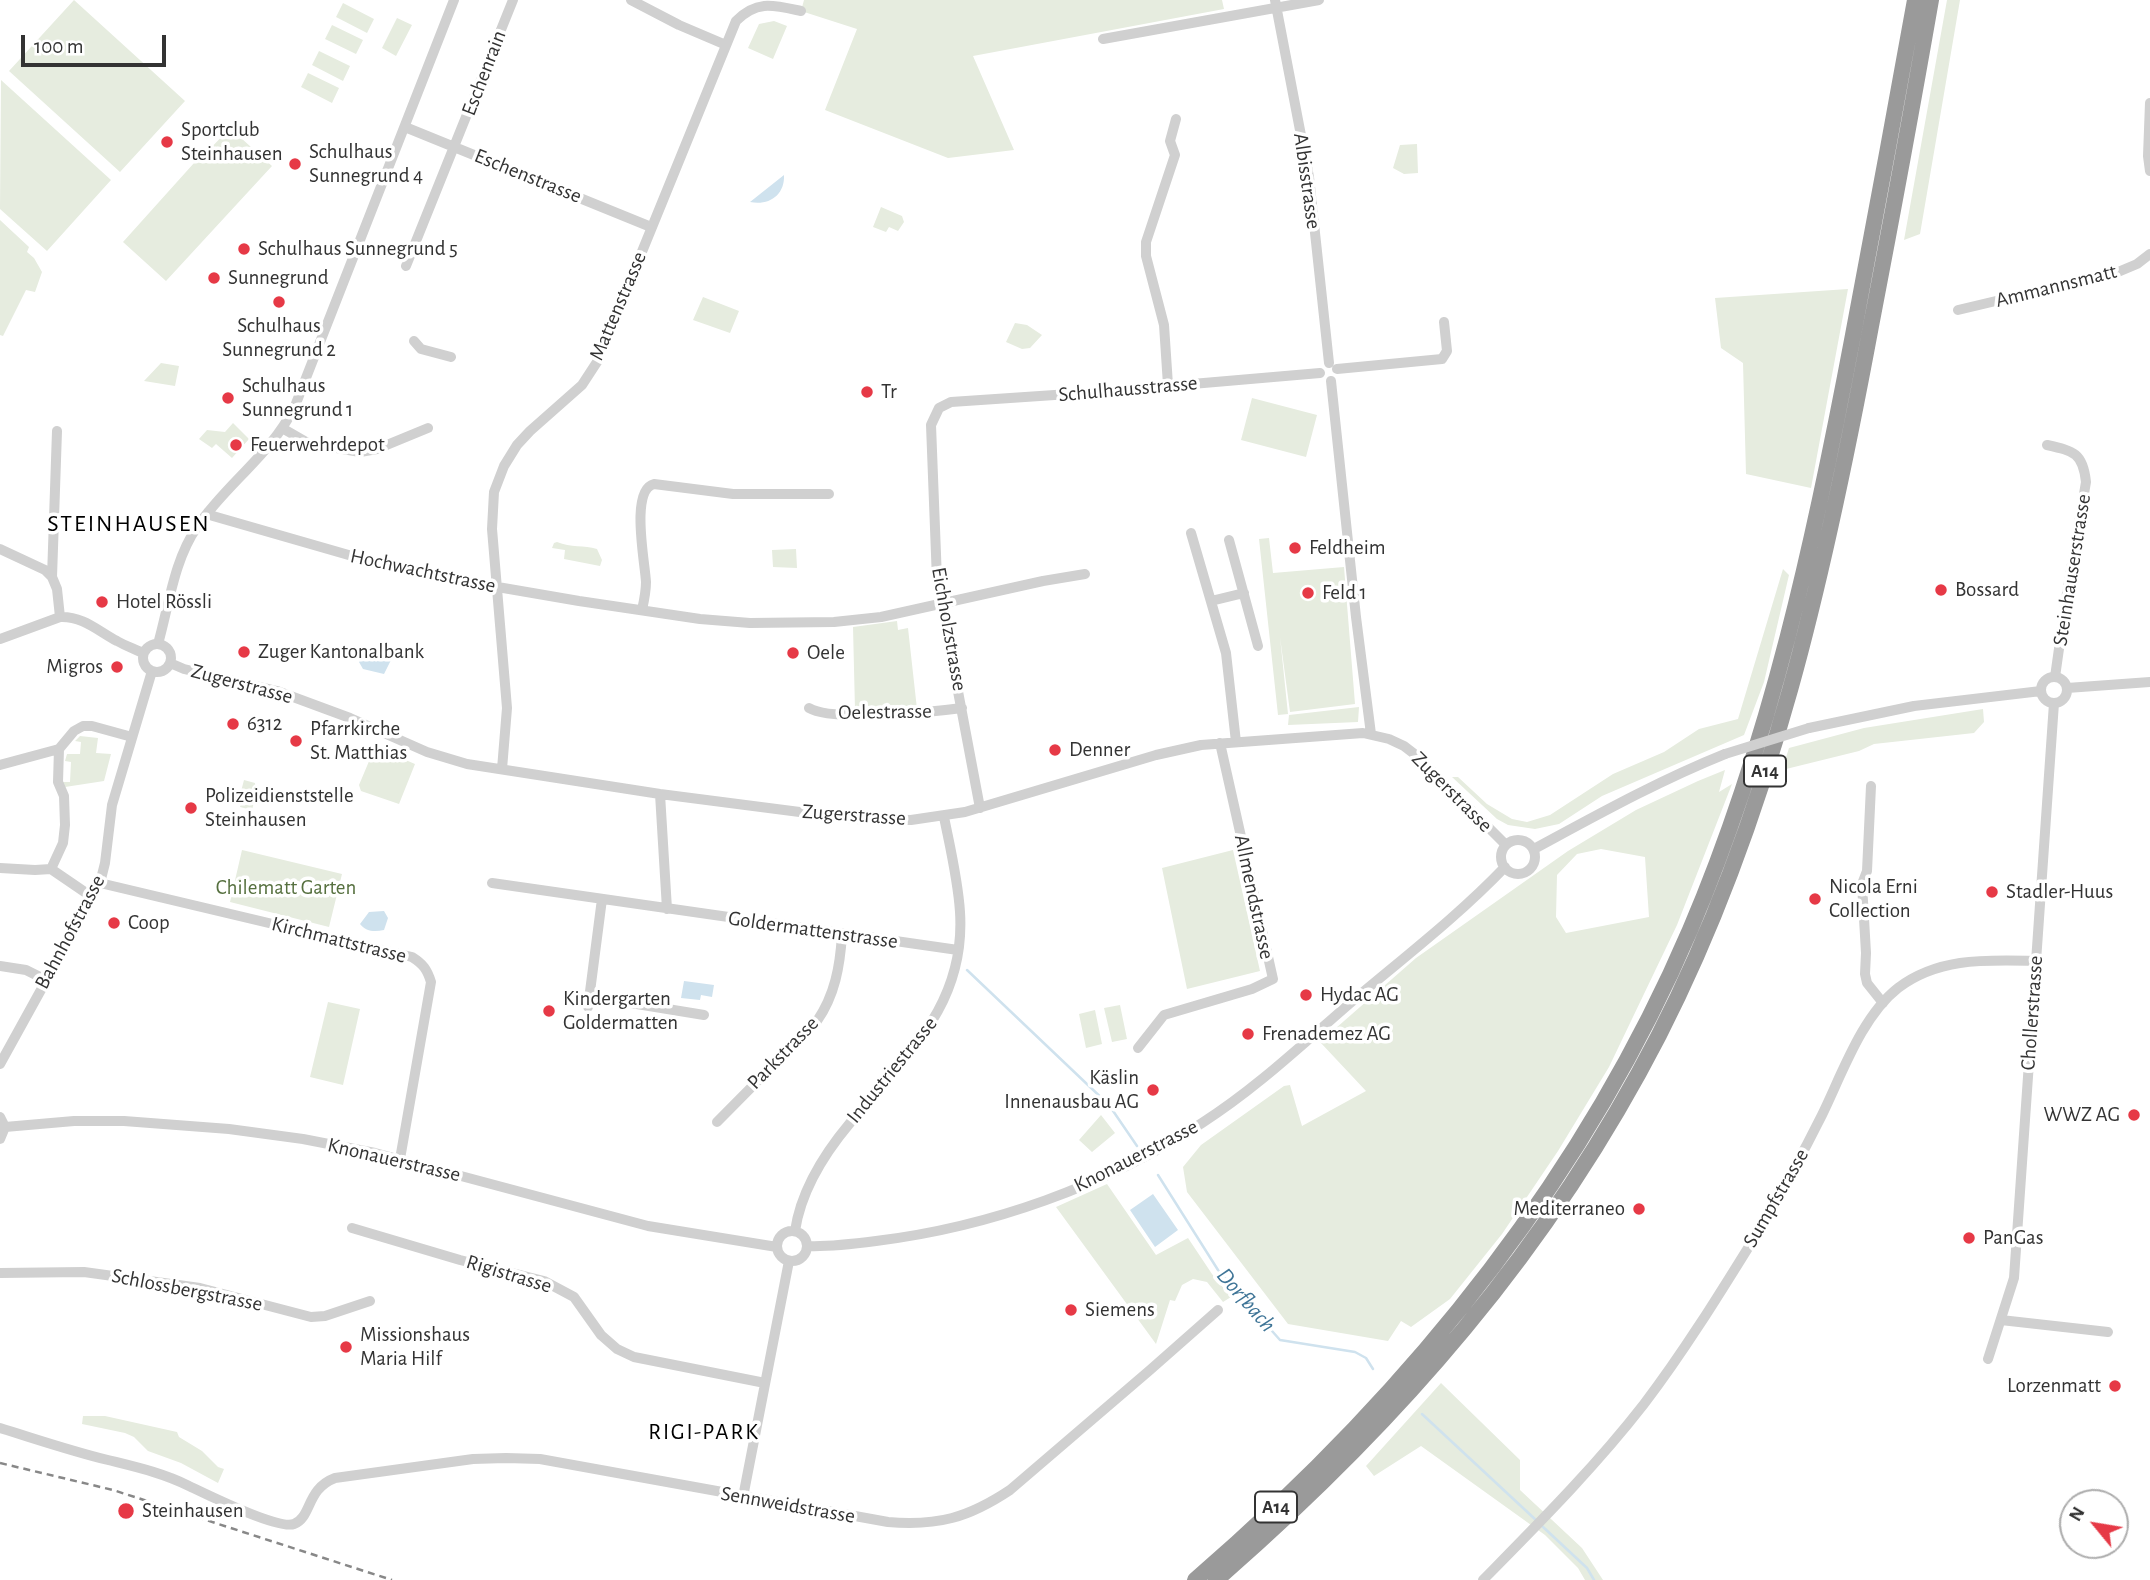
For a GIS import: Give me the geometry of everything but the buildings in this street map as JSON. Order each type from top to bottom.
[{"type":"highway","name":"A14","points":[[1195,1580],[1265,1517],[1354,1430],[1417,1361],[1488,1275],[1536,1209],[1593,1120],[1637,1041],[1675,963],[1703,898],[1742,791],[1794,615],[1822,494],[1915,0]]},
{"type":"highway","name":"A14","points":[[1216,1580],[1342,1465],[1476,1317],[1536,1237],[1583,1167],[1629,1091],[1678,997],[1750,817],[1786,704],[1815,595],[1852,430],[1931,0]]},
{"type":"street","points":[[158,644],[178,567],[195,530],[208,512],[268,449],[299,394],[454,0]]},
{"type":"street","name":"Eschenrain","points":[[406,267],[513,0]]},
{"type":"street","points":[[631,0],[726,45]]},
{"type":"street","points":[[1103,39],[1276,4],[1319,0]]},
{"type":"street","name":"Mattenstrasse","points":[[502,769],[507,708],[492,509],[499,477],[517,445],[530,430],[582,385],[597,362],[736,21],[746,10],[759,2],[801,11]]},
{"type":"street","name":"Albisstrasse","points":[[1276,4],[1309,177],[1333,366]]},
{"type":"street","points":[[2150,103],[2150,171]]},
{"type":"street","points":[[1168,385],[1164,326],[1146,256],[1146,242],[1175,155],[1170,141],[1176,119]]},
{"type":"street","name":"Eschenstrasse","points":[[405,127],[651,227]]},
{"type":"street","name":"Ammannsmatt","points":[[1958,310],[2118,272],[2137,264],[2150,254]]},
{"type":"street","points":[[1333,366],[1336,377],[1331,381],[1323,380],[1321,367],[1333,366],[1442,359],[1447,351],[1444,322]]},
{"type":"street","points":[[414,341],[421,349],[452,357]]},
{"type":"street","name":"Schulhausstrasse","points":[[939,408],[951,402],[1320,373]]},
{"type":"street","points":[[1331,381],[1371,734]]},
{"type":"street","name":"Eichholzstrasse","points":[[939,408],[931,425],[937,580],[980,808]]},
{"type":"street","points":[[282,428],[308,443],[360,452],[377,449],[428,428]]},
{"type":"street","points":[[52,577],[57,431]]},
{"type":"street","name":"Steinhauserstrasse","points":[[2047,445],[2075,453],[2084,468],[2086,482],[2055,677]]},
{"type":"street","points":[[642,610],[646,584],[641,505],[643,492],[648,485],[733,494],[829,494]]},
{"type":"street","name":"Hochwachtstrasse","points":[[208,512],[213,516],[422,574],[579,601],[750,623],[881,617],[1085,574]]},
{"type":"street","points":[[1191,533],[1226,653],[1236,741]]},
{"type":"street","points":[[1228,540],[1258,646]]},
{"type":"street","points":[[0,549],[46,570],[57,589],[60,617]]},
{"type":"street","points":[[1211,601],[1244,593]]},
{"type":"street","points":[[0,639],[60,617],[77,618],[143,653]]},
{"type":"street","points":[[158,644],[170,652],[170,663],[161,671],[152,671],[144,665],[143,653],[148,647],[158,644]]},
{"type":"street","name":"Zugerstrasse","points":[[170,663],[184,669],[277,691],[427,752],[467,764],[660,794],[854,819],[911,820],[944,817],[1156,755],[1236,741],[1371,734],[1404,746],[1417,756],[1506,845]]},
{"type":"street","name":"Bahnhofstrasse","points":[[0,1064],[100,883],[106,863],[112,806],[152,671]]},
{"type":"street","name":"Steinhauserstrasse","points":[[2041,691],[2045,681],[2055,677],[2063,680],[2067,688]]},
{"type":"street","points":[[1534,849],[1651,786],[1725,754],[1809,728],[1914,706],[2041,691],[2045,700],[2054,704],[2065,698],[2067,688],[2150,682]]},
{"type":"street","name":"Chollerstrasse","points":[[1988,1359],[2014,1278],[2054,704]]},
{"type":"street","name":"Oelestrasse","points":[[809,708],[817,713],[854,714],[929,713],[962,708]]},
{"type":"street","points":[[0,765],[59,749],[74,731],[83,726],[132,737]]},
{"type":"street","name":"Allmendstrasse","points":[[1138,1048],[1164,1015],[1252,989],[1273,979],[1220,744]]},
{"type":"street","points":[[51,869],[63,843],[65,825],[64,796],[58,782],[59,749]]},
{"type":"street","points":[[1871,786],[1867,871],[1862,884],[1865,974],[1867,983],[1883,1003]]},
{"type":"street","points":[[660,794],[667,909]]},
{"type":"street","name":"Industriestrasse","points":[[795,1231],[797,1216],[820,1164],[836,1140],[911,1051],[938,1014],[948,993],[958,950],[960,909],[944,817]]},
{"type":"street","points":[[1526,841],[1534,849],[1535,860],[1525,873],[1514,873],[1505,867],[1501,856],[1510,842],[1526,841]]},
{"type":"street","name":"Knonauerstrasse","points":[[807,1246],[823,1247],[918,1236],[993,1217],[1093,1181],[1161,1148],[1203,1123],[1247,1091],[1452,919],[1505,867]]},
{"type":"street","points":[[0,868],[51,869],[92,897]]},
{"type":"street","name":"Kirchmattstrasse","points":[[100,883],[412,957],[423,963],[431,982],[430,993],[400,1159]]},
{"type":"street","name":"Goldermattenstrasse","points":[[492,883],[958,950]]},
{"type":"street","points":[[602,900],[588,1002],[704,1015]]},
{"type":"street","name":"Parkstrasse","points":[[717,1122],[817,1021],[834,988],[842,935]]},
{"type":"street","name":"Sumpfstrasse","points":[[1483,1580],[1551,1511],[1644,1404],[1780,1195],[1860,1037],[1883,1003],[1908,982],[1941,966],[1971,961],[2035,961]]},
{"type":"street","points":[[0,966],[26,970],[46,980]]},
{"type":"street","name":"Knonauerstrasse","points":[[2,1122],[124,1121],[178,1124],[303,1139],[400,1159],[648,1226],[777,1247]]},
{"type":"street","points":[[0,1139],[2,1122]]},
{"type":"street","name":"Rigistrasse","points":[[352,1228],[460,1260],[544,1281],[574,1297],[601,1335],[617,1349],[634,1357],[765,1382]]},
{"type":"street","points":[[795,1231],[803,1235],[807,1246],[803,1257],[794,1262],[781,1257],[777,1247],[785,1233],[795,1231]]},
{"type":"street","points":[[743,1497],[789,1261]]},
{"type":"street","name":"Schlossbergstrasse","points":[[0,1273],[88,1272],[200,1288],[311,1317],[325,1316],[370,1301]]},
{"type":"street","name":"Sennweidstrasse","points":[[0,1428],[167,1476],[213,1498],[281,1523],[294,1524],[306,1512],[318,1488],[335,1478],[473,1459],[506,1458],[540,1459],[849,1516],[916,1524],[942,1522],[988,1505],[1010,1490],[1218,1310]]},
{"type":"street","points":[[2000,1320],[2108,1332]]},
{"type":"green space","points":[[74,0],[185,101],[120,172],[9,71]]},
{"type":"green space","points":[[804,0],[1222,0],[1224,9],[973,56],[1014,150],[948,158],[825,110],[857,29],[801,11]]},
{"type":"green space","points":[[1947,0],[1960,0],[1920,234],[1904,240]]},
{"type":"green space","points":[[343,3],[374,19],[367,33],[336,17]]},
{"type":"green space","points":[[397,18],[412,25],[396,56],[382,48]]},
{"type":"green space","points":[[774,21],[787,26],[773,59],[748,48],[759,24]]},
{"type":"green space","points":[[332,25],[363,40],[356,54],[325,39]]},
{"type":"green space","points":[[319,51],[350,66],[343,81],[312,65]]},
{"type":"green space","points":[[308,73],[339,88],[332,103],[301,87]]},
{"type":"green space","points":[[1,80],[111,180],[47,251],[0,209]]},
{"type":"green space","points":[[230,128],[272,166],[166,281],[123,242],[203,153]]},
{"type":"green space","points":[[1417,144],[1418,173],[1404,174],[1393,168],[1400,145]]},
{"type":"green space","points":[[881,207],[902,216],[904,222],[898,231],[889,227],[886,232],[873,227]]},
{"type":"green space","points":[[0,220],[29,247],[27,252],[42,272],[35,292],[26,290],[3,336],[0,335]]},
{"type":"green space","points":[[1848,289],[1811,488],[1746,474],[1743,363],[1721,348],[1715,298]]},
{"type":"green space","points":[[703,297],[739,311],[730,333],[693,320]]},
{"type":"green space","points":[[1015,323],[1027,325],[1042,335],[1030,348],[1022,349],[1006,342]]},
{"type":"green space","points":[[161,363],[179,366],[175,386],[144,381]]},
{"type":"green space","points":[[1252,398],[1317,415],[1306,457],[1241,440]]},
{"type":"green space","points":[[233,423],[249,439],[232,458],[216,444],[212,448],[199,439],[207,430],[225,432]]},
{"type":"green space","points":[[1269,538],[1273,573],[1344,567],[1355,704],[1290,712],[1280,637],[1288,714],[1278,715],[1259,539]]},
{"type":"green space","points":[[557,542],[597,549],[602,560],[600,566],[564,559],[565,550],[552,548]]},
{"type":"green space","points":[[796,549],[797,568],[773,567],[772,550]]},
{"type":"green space","points":[[1783,569],[1789,575],[1764,682],[1744,735],[1602,796],[1559,824],[1535,829],[1508,825],[1497,819],[1452,777],[1458,777],[1487,804],[1512,819],[1527,822],[1550,815],[1613,774],[1664,752],[1699,729],[1738,719]]},
{"type":"green space","points":[[897,621],[898,630],[908,628],[917,709],[855,710],[853,627]]},
{"type":"green space","points":[[1359,707],[1358,722],[1288,725],[1289,715]]},
{"type":"green space","points":[[1983,709],[1984,722],[1974,733],[1874,744],[1859,751],[1782,770],[1789,748],[1864,728]]},
{"type":"green space","points":[[80,736],[98,738],[96,753],[111,754],[104,781],[65,787],[62,782],[70,782],[71,762],[65,761],[67,754],[80,754],[81,742],[75,741]]},
{"type":"green space","points":[[375,747],[415,764],[399,804],[361,791],[359,785]]},
{"type":"green space","points":[[1725,770],[1719,792],[1732,784],[1677,925],[1609,1067],[1558,1151],[1502,1234],[1450,1299],[1411,1327],[1401,1321],[1388,1341],[1288,1324],[1187,1192],[1183,1167],[1201,1145],[1284,1086],[1290,1085],[1302,1126],[1366,1091],[1320,1042],[1416,958],[1568,851],[1636,810]],"holes":[[[1601,849],[1645,857],[1649,917],[1566,933],[1556,917],[1557,875],[1577,854]]]},
{"type":"green space","points":[[244,780],[255,783],[256,794],[252,810],[240,807],[242,801],[239,799]]},
{"type":"green space","name":"Chilematt Garten","points":[[242,850],[342,874],[329,927],[230,902]]},
{"type":"green space","points":[[1233,850],[1260,971],[1187,989],[1162,868]]},
{"type":"green space","points":[[328,1002],[360,1009],[343,1085],[310,1077]]},
{"type":"green space","points":[[1120,1005],[1127,1039],[1112,1042],[1104,1008]]},
{"type":"green space","points":[[1095,1010],[1102,1044],[1086,1048],[1079,1014]]},
{"type":"green space","points":[[1101,1115],[1115,1133],[1092,1152],[1079,1140]]},
{"type":"green space","points":[[1107,1184],[1156,1255],[1188,1238],[1231,1297],[1223,1302],[1207,1282],[1193,1279],[1182,1285],[1175,1301],[1170,1300],[1156,1344],[1056,1207]]},
{"type":"green space","points":[[1441,1383],[1520,1460],[1520,1490],[1582,1548],[1603,1580],[1585,1580],[1578,1568],[1545,1535],[1421,1446],[1374,1476],[1366,1466]]},
{"type":"green space","points":[[83,1416],[105,1416],[177,1432],[179,1437],[224,1469],[218,1483],[181,1463],[148,1451],[134,1437],[125,1433],[82,1424]]},
{"type":"water","points":[[784,175],[782,188],[774,197],[763,202],[750,202]]},
{"type":"water","points":[[364,653],[391,660],[384,674],[363,669],[359,662]]},
{"type":"water","points":[[384,911],[388,918],[384,930],[371,931],[360,924],[369,912]]},
{"type":"water","points":[[684,981],[714,985],[712,997],[701,995],[700,1000],[681,998]]},
{"type":"water","points":[[1153,1194],[1178,1230],[1155,1247],[1130,1210]]},
{"type":"waterway","name":"Dorfbach","points":[[967,970],[1109,1105],[1137,1146]]},
{"type":"waterway","name":"Dorfbach","points":[[1158,1175],[1218,1270],[1280,1340],[1355,1352],[1366,1358],[1373,1369]]},
{"type":"waterway","name":"Dorfbach","points":[[1422,1414],[1537,1521]]},
{"type":"waterway","name":"Dorfbach","points":[[1542,1526],[1587,1568],[1594,1580]]},
{"type":"railway","points":[[0,1463],[113,1490],[392,1580]]},
{"type":"place","name":"Sportclub Steinhausen","points":[[167,142]]},
{"type":"place","name":"Schulhaus Sunnegrund 4","points":[[295,164]]},
{"type":"place","name":"Schulhaus Sunnegrund 5","points":[[244,249]]},
{"type":"place","name":"Sunnegrund","points":[[214,278]]},
{"type":"place","name":"Schulhaus Sunnegrund 2","points":[[279,302]]},
{"type":"place","name":"Tr","points":[[867,392]]},
{"type":"place","name":"Schulhaus Sunnegrund 1","points":[[228,398]]},
{"type":"place","name":"Feuerwehrdepot","points":[[236,445]]},
{"type":"place","name":"Feldheim","points":[[1295,548]]},
{"type":"place","name":"Bossard","points":[[1941,590]]},
{"type":"place","name":"Feld 1","points":[[1308,593]]},
{"type":"place","name":"Hotel Rössli","points":[[102,602]]},
{"type":"place","name":"Zuger Kantonalbank","points":[[244,652]]},
{"type":"place","name":"Oele","points":[[793,653]]},
{"type":"place","name":"Migros","points":[[117,667]]},
{"type":"place","name":"6312","points":[[233,724]]},
{"type":"place","name":"Pfarrkirche St. Matthias","points":[[296,741]]},
{"type":"place","name":"Denner","points":[[1055,750]]},
{"type":"place","name":"Polizeidienststelle Steinhausen","points":[[191,808]]},
{"type":"place","name":"Stadler-Huus","points":[[1992,892]]},
{"type":"place","name":"Nicola Erni Collection","points":[[1815,899]]},
{"type":"place","name":"Coop","points":[[114,923]]},
{"type":"place","name":"Hydac AG","points":[[1306,995]]},
{"type":"place","name":"Kindergarten Goldermatten","points":[[549,1011]]},
{"type":"place","name":"Frenademez AG","points":[[1248,1034]]},
{"type":"place","name":"Käslin Innenausbau AG","points":[[1153,1090]]},
{"type":"place","name":"WWZ AG","points":[[2134,1115]]},
{"type":"place","name":"Mediterraneo","points":[[1639,1209]]},
{"type":"place","name":"PanGas","points":[[1969,1238]]},
{"type":"place","name":"Siemens","points":[[1071,1310]]},
{"type":"place","name":"Missionshaus Maria Hilf","points":[[346,1347]]},
{"type":"place","name":"Lorzenmatt","points":[[2115,1386]]},
{"type":"place","name":"Steinhausen","points":[[126,1511]]},
{"type":"district","name":"STEINHAUSEN","points":[[129,524]]},
{"type":"district","name":"RIGI-PARK","points":[[704,1432]]}]
